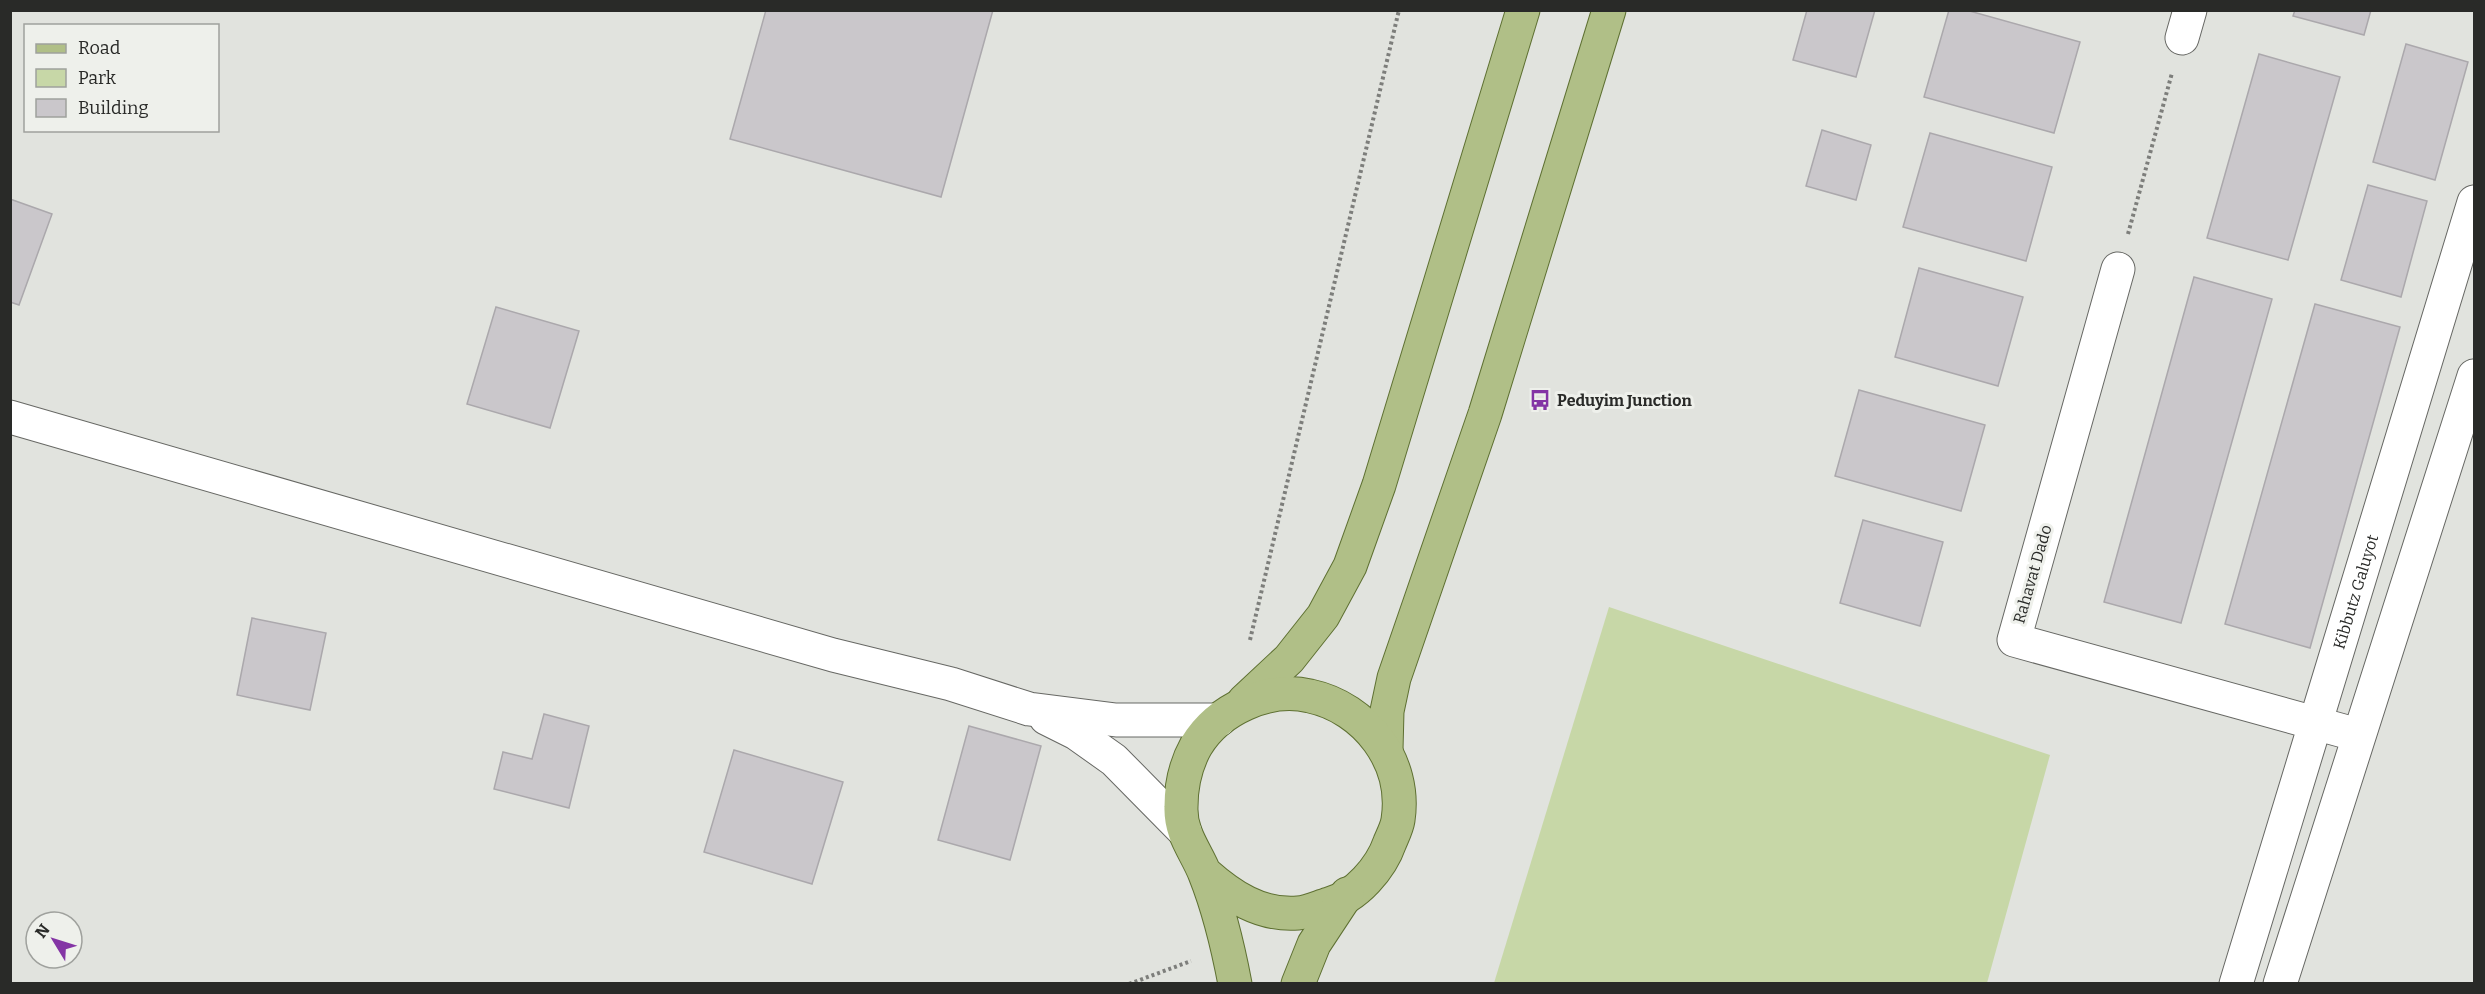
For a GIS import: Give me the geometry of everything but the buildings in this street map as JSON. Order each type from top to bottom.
[{"type":"main road","points":[[1235,984],[1229,948],[1205,873],[1188,843],[1185,832],[1180,809],[1184,775],[1197,745],[1289,659],[1323,616],[1350,566],[1379,485],[1523,10]]},
{"type":"main road","points":[[1205,873],[1230,895],[1262,909],[1298,913],[1333,903],[1364,884],[1386,855],[1398,820],[1397,784],[1386,750],[1387,711],[1394,678],[1485,414],[1609,10]]},
{"type":"main road","points":[[1226,716],[1246,703],[1278,694],[1309,695],[1338,705],[1363,722],[1386,750]]},
{"type":"main road","points":[[1298,984],[1314,944],[1347,894]]},
{"type":"street","name":"Kibbutz Galuyot","points":[[2236,984],[2475,202]]},
{"type":"street","name":"Rahavat Dado","points":[[2118,269],[2014,640],[2358,735]]},
{"type":"street","points":[[2280,984],[2475,376]]},
{"type":"street","points":[[10,417],[833,655],[951,684],[1029,709],[1076,734],[1114,760],[1185,832]]},
{"type":"street","points":[[1029,709],[1116,720],[1226,716]]},
{"type":"path","points":[[1250,641],[1399,10]]},
{"type":"path","points":[[2118,269],[2186,24]]},
{"type":"path","points":[[1129,984],[1229,948]]},
{"type":"green space","points":[[1609,607],[2050,755],[1987,983],[1494,983]]},
{"type":"place","name":"Peduyim Junction","points":[[1540,400]]}]
